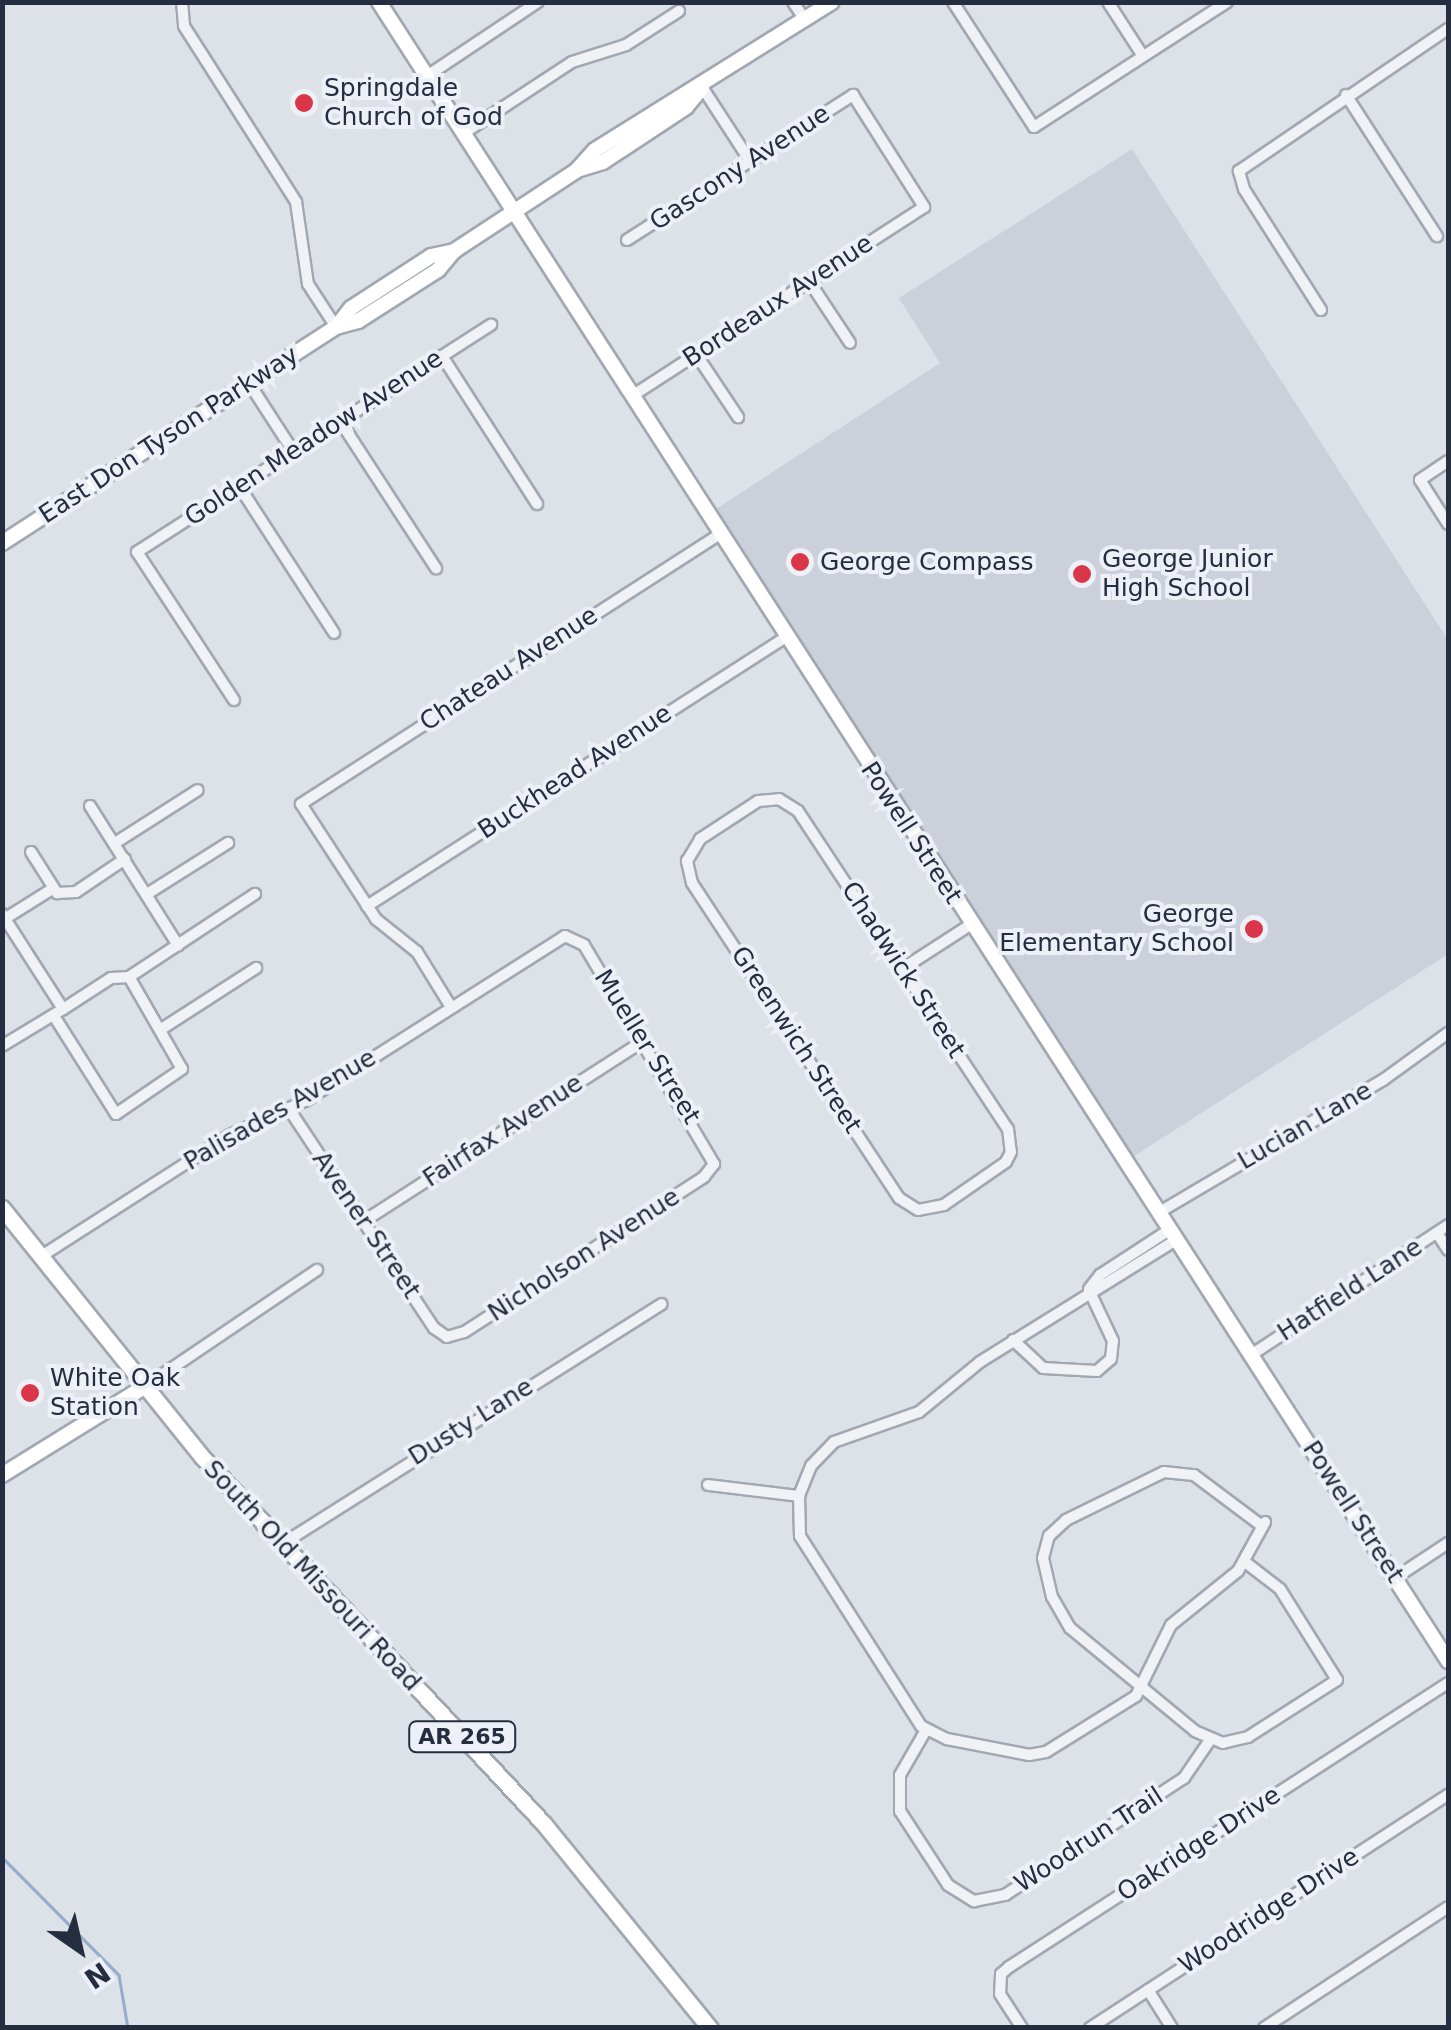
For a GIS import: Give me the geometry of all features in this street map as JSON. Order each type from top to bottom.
[{"type":"main road","name":"South Old Missouri Road","points":[[2,1208],[144,1387],[282,1544],[544,1824],[710,2028]]},
{"type":"street","points":[[182,2],[184,26],[296,202],[304,271],[336,327]]},
{"type":"street","name":"Powell Street","points":[[379,2],[633,395],[784,638],[1448,1661]]},
{"type":"street","points":[[427,76],[538,2]]},
{"type":"street","points":[[793,2],[804,20]]},
{"type":"street","name":"East Don Tyson Parkway","points":[[2,543],[336,327],[351,308],[415,267],[454,251],[576,171],[679,94],[702,87],[832,2]]},
{"type":"street","points":[[953,2],[1034,127],[1228,2]]},
{"type":"street","points":[[1108,2],[1143,56]]},
{"type":"street","points":[[464,133],[572,62],[626,45],[679,11]]},
{"type":"street","points":[[1322,310],[1244,189],[1239,171],[1448,29]]},
{"type":"street","points":[[702,87],[750,160]]},
{"type":"street","name":"Gascony Avenue","points":[[627,240],[853,95],[924,207]]},
{"type":"street","points":[[1346,95],[1438,236]]},
{"type":"street","name":"Bordeaux Avenue","points":[[633,395],[924,207]]},
{"type":"street","points":[[809,280],[850,344]]},
{"type":"street","name":"Golden Meadow Avenue","points":[[234,700],[137,552],[490,325]]},
{"type":"street","points":[[696,354],[738,417]]},
{"type":"street","points":[[442,356],[537,504]]},
{"type":"street","points":[[249,383],[293,451]]},
{"type":"street","points":[[340,422],[436,568]]},
{"type":"street","points":[[1448,462],[1420,480],[1448,524]]},
{"type":"street","points":[[239,486],[334,634]]},
{"type":"street","name":"Chateau Avenue","points":[[367,906],[301,804],[718,535]]},
{"type":"street","name":"Buckhead Avenue","points":[[367,906],[784,638]]},
{"type":"street","points":[[115,843],[198,790]]},
{"type":"street","name":"Greenwich Street","points":[[780,799],[758,801],[700,839],[687,861],[692,883],[899,1198],[918,1210],[944,1206],[996,1171],[1012,1152]]},
{"type":"street","name":"Chadwick Street","points":[[780,799],[798,811],[1008,1128],[1012,1152]]},
{"type":"street","points":[[90,806],[178,944]]},
{"type":"street","points":[[147,894],[228,842]]},
{"type":"street","points":[[31,852],[52,888]]},
{"type":"street","points":[[125,859],[76,892],[52,888],[4,916],[116,1114],[182,1068],[163,1028],[129,977]]},
{"type":"street","points":[[2,1046],[111,978],[129,977],[254,894]]},
{"type":"street","points":[[367,906],[417,952],[451,1007]]},
{"type":"street","points":[[902,969],[970,924]]},
{"type":"street","name":"Palisades Avenue","points":[[40,1257],[230,1135],[289,1109],[557,939],[572,936]]},
{"type":"street","name":"Mueller Street","points":[[572,936],[643,1041],[714,1164]]},
{"type":"street","points":[[163,1028],[256,968]]},
{"type":"street","name":"Lucian Lane","points":[[1158,1213],[1383,1080],[1448,1033]]},
{"type":"street","name":"Fairfax Avenue","points":[[364,1221],[643,1041]]},
{"type":"street","name":"Avener Street","points":[[289,1109],[447,1337]]},
{"type":"street","name":"Nicholson Avenue","points":[[447,1337],[464,1332],[704,1177],[714,1164]]},
{"type":"street","name":"Hatfield Lane","points":[[1251,1355],[1448,1225]]},
{"type":"street","points":[[1437,1233],[1448,1250]]},
{"type":"street","points":[[1172,1235],[1013,1340],[919,1412],[834,1442],[811,1466],[798,1496],[805,1551],[926,1730],[1038,1754],[1142,1688],[1171,1625],[1245,1562],[1264,1524],[1202,1480],[1176,1471],[1137,1480],[1066,1520],[1050,1536],[1043,1570],[1066,1622],[1142,1688],[1210,1740],[1248,1737],[1337,1680],[1280,1589],[1245,1562]]},
{"type":"street","points":[[2,1476],[318,1270]]},
{"type":"street","points":[[1013,1340],[1042,1368],[1097,1372],[1110,1359],[1113,1341],[1088,1290]]},
{"type":"street","name":"Dusty Lane","points":[[282,1544],[662,1304]]},
{"type":"street","points":[[708,1486],[798,1496]]},
{"type":"street","points":[[1395,1578],[1448,1543]]},
{"type":"street","name":"Oakridge Drive","points":[[1022,2028],[1000,1994],[1001,1974],[1009,1967],[1448,1683]]},
{"type":"street","name":"Woodrun Trail","points":[[926,1730],[900,1775],[900,1810],[948,1885],[974,1901],[1005,1895],[1184,1778],[1210,1740]]},
{"type":"street","name":"Woodridge Drive","points":[[1090,2028],[1448,1795]]},
{"type":"street","points":[[1264,2028],[1448,1906]]},
{"type":"street","points":[[1148,1990],[1172,2028]]},
{"type":"shaded area","name":"George Junior High School","points":[[1132,149],[1448,640],[1448,954],[1133,1157],[716,509],[940,363],[899,298]]},
{"type":"waterway","points":[[2,1857],[119,1975],[128,2028]]},
{"type":"place","name":"Springdale Church of God","points":[[304,103]]},
{"type":"place","name":"George Compass","points":[[800,562]]},
{"type":"place","name":"George Junior High School","points":[[1082,574]]},
{"type":"place","name":"George Elementary School","points":[[1254,929]]},
{"type":"place","name":"White Oak Station","points":[[30,1393]]}]
